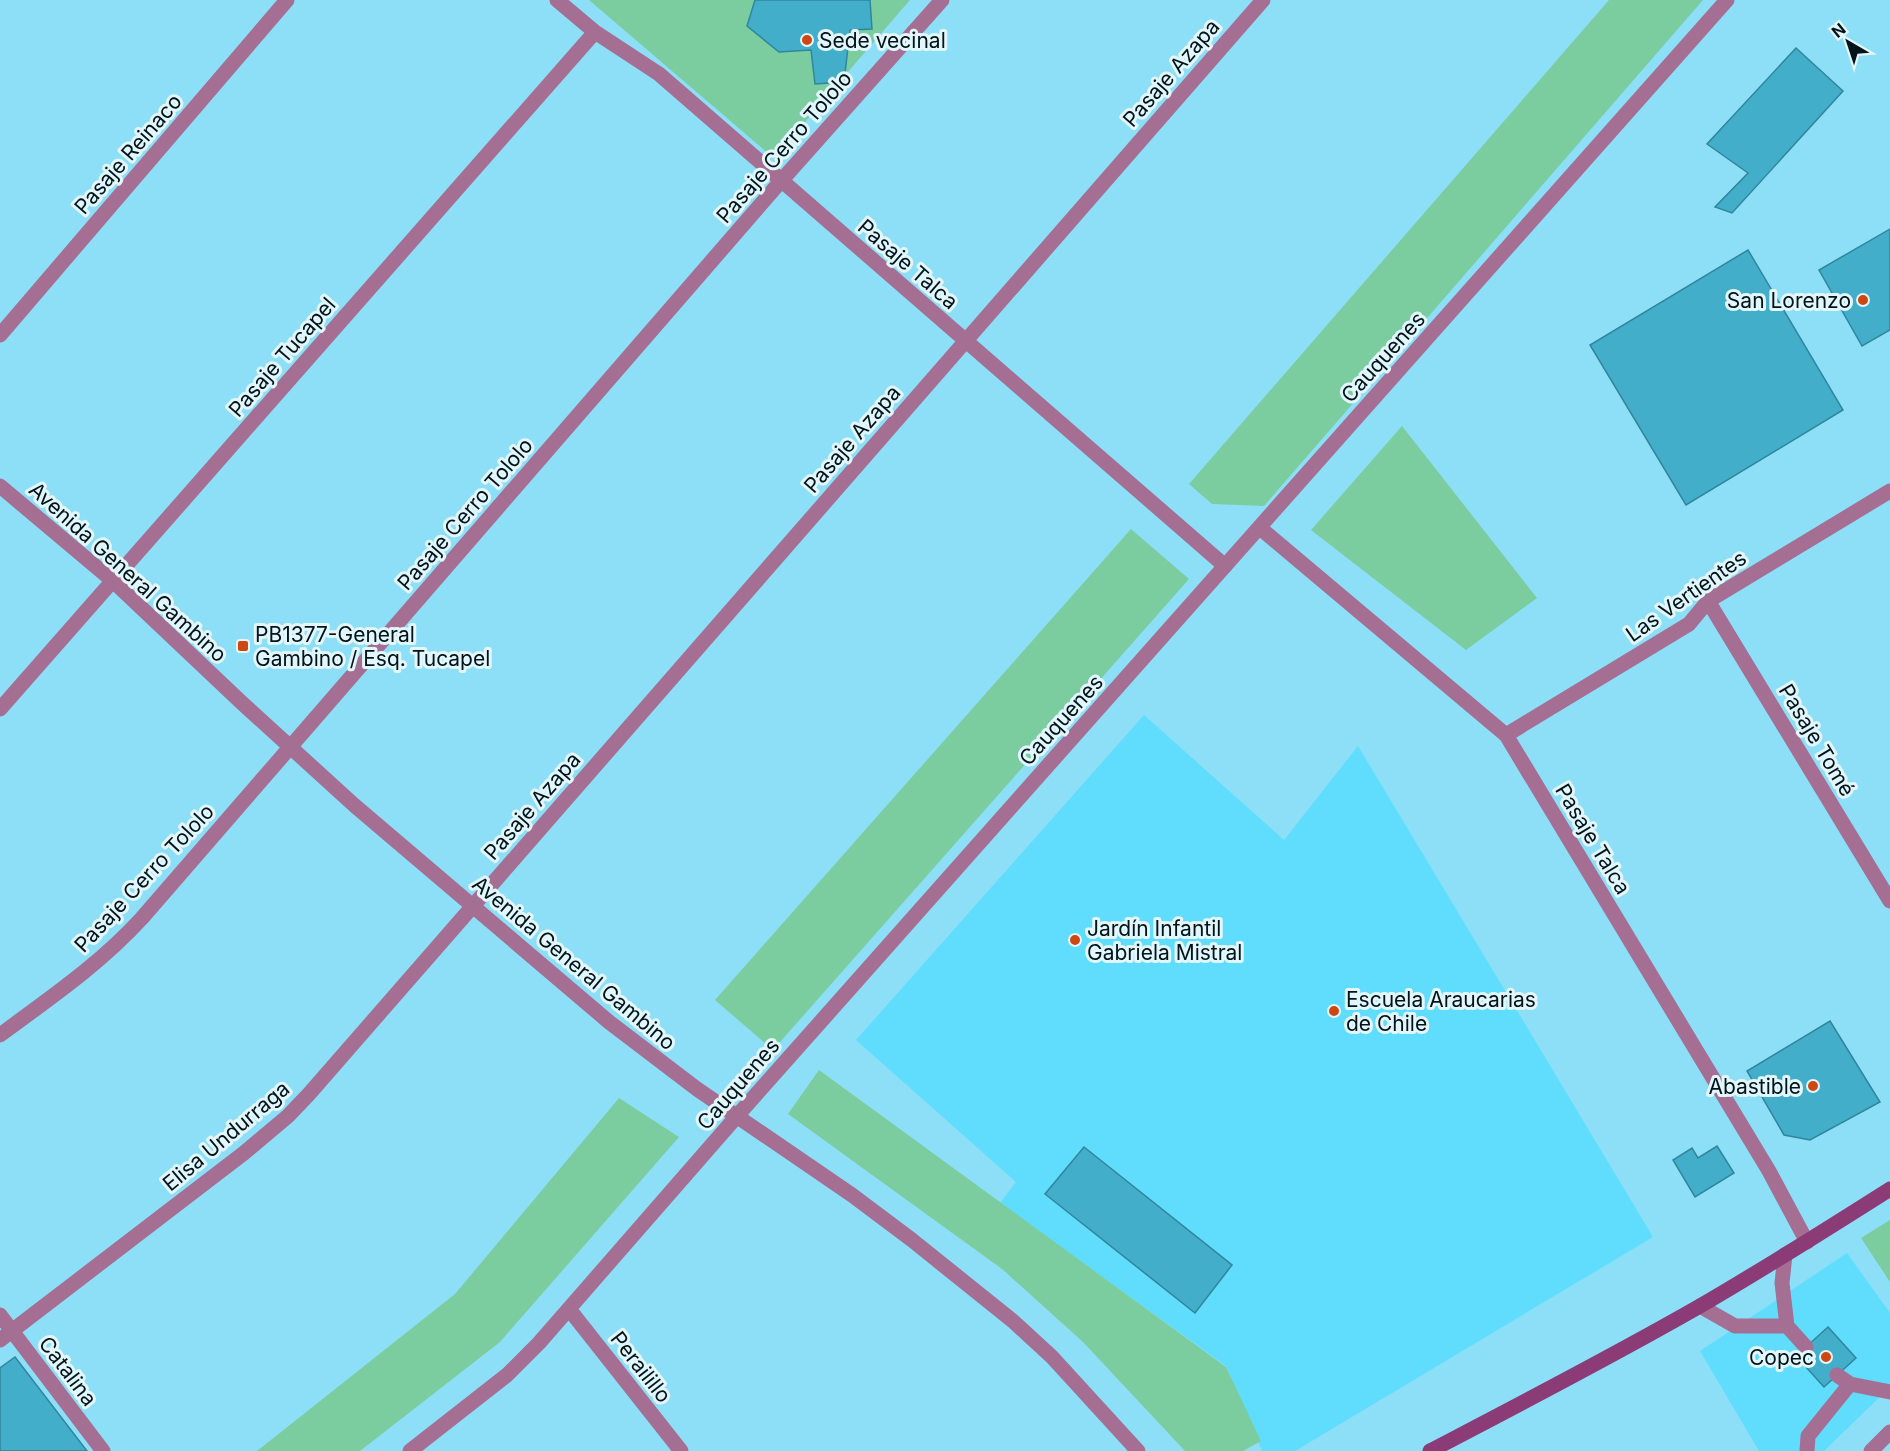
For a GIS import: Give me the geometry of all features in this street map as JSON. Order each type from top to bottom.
[{"type":"main road","points":[[1430,1451],[1700,1306],[1890,1189]]},
{"type":"street","name":"Pasaje Reinaco","points":[[0,335],[287,0]]},
{"type":"street","name":"Pasaje Talca","points":[[557,0],[595,32],[659,74],[1225,566]]},
{"type":"street","name":"Pasaje Cerro Tololo","points":[[0,1035],[88,970],[123,939],[781,181],[942,0]]},
{"type":"street","name":"Pasaje Azapa","points":[[472,906],[1263,0]]},
{"type":"street","name":"Cauquenes","points":[[410,1451],[507,1375],[569,1309],[737,1116],[1727,0]]},
{"type":"street","name":"Pasaje Tucapel","points":[[0,709],[595,32]]},
{"type":"street","name":"Avenida General Gambino","points":[[0,486],[113,581],[290,748],[354,805],[609,1022],[653,1056],[930,1253],[1014,1322],[1052,1357],[1138,1451]]},
{"type":"street","name":"Las Vertientes","points":[[1506,735],[1689,624],[1708,601],[1890,491]]},
{"type":"street","name":"Pasaje Talca","points":[[1260,528],[1506,735],[1762,1161],[1807,1242]]},
{"type":"street","name":"Pasaje Tomé","points":[[1708,601],[1890,901]]},
{"type":"street","name":"Elisa Undurraga","points":[[6,1335],[244,1153],[288,1116],[330,1071],[472,906]]},
{"type":"street","points":[[1785,1255],[1782,1283],[1787,1326],[1806,1347]]},
{"type":"street","points":[[1700,1306],[1735,1326],[1787,1326]]},
{"type":"street","name":"Perailillo","points":[[569,1309],[681,1451]]},
{"type":"street","name":"Catalina","points":[[0,1316],[6,1335],[103,1451]]},
{"type":"street","points":[[1807,1451],[1808,1437],[1844,1380],[1890,1392]]},
{"type":"street","points":[[1871,1451],[1888,1440]]},
{"type":"shaded area","name":"Escuela Araucarias de Chile","points":[[1144,715],[1284,840],[1358,746],[1653,1237],[1295,1451],[1262,1451],[1226,1366],[1000,1203],[1016,1182],[856,1040]]},
{"type":"shaded area","points":[[1847,1253],[1890,1313],[1890,1387],[1824,1451],[1759,1451],[1700,1351]]},
{"type":"green space","points":[[589,0],[910,0],[809,117],[777,161]]},
{"type":"green space","points":[[1609,0],[1703,0],[1264,506],[1212,504],[1189,484]]},
{"type":"green space","points":[[1402,426],[1537,598],[1466,650],[1311,530]]},
{"type":"green space","points":[[1131,529],[1189,579],[773,1050],[715,1000]]},
{"type":"green space","points":[[819,1070],[1226,1367],[1261,1441],[1243,1451],[1185,1451],[1083,1342],[1002,1269],[788,1114]]},
{"type":"green space","points":[[619,1098],[679,1137],[500,1342],[360,1451],[257,1451],[455,1294]]},
{"type":"green space","points":[[1890,1220],[1890,1282],[1861,1238]]},
{"type":"building","name":"Sede vecinal","points":[[755,0],[870,0],[872,29],[850,30],[844,82],[815,84],[811,50],[779,52],[747,26]]},
{"type":"building","points":[[1796,48],[1843,91],[1732,213],[1715,207],[1748,173],[1707,144]]},
{"type":"building","name":"San Lorenzo","points":[[1890,229],[1890,330],[1862,346],[1819,270]]},
{"type":"building","points":[[1748,250],[1843,410],[1686,505],[1590,345]]},
{"type":"building","name":"Abastible","points":[[1830,1021],[1880,1102],[1810,1140],[1784,1135],[1747,1071]]},
{"type":"building","points":[[1717,1146],[1734,1173],[1695,1197],[1673,1160],[1692,1148],[1698,1158]]},
{"type":"building","points":[[1084,1147],[1232,1265],[1195,1313],[1045,1194]]},
{"type":"building","name":"Copec","points":[[1828,1327],[1856,1358],[1824,1387],[1796,1356]]},
{"type":"building","points":[[15,1357],[87,1451],[0,1451],[0,1368]]},
{"type":"place","name":"Sede vecinal","points":[[807,40]]},
{"type":"place","name":"San Lorenzo","points":[[1863,300]]},
{"type":"place","name":"PB1377-General Gambino / Esq. Tucapel","points":[[243,646]]},
{"type":"place","name":"Jardín Infantil Gabriela Mistral","points":[[1075,940]]},
{"type":"place","name":"Escuela Araucarias de Chile","points":[[1334,1011]]},
{"type":"place","name":"Abastible","points":[[1813,1086]]},
{"type":"place","name":"Copec","points":[[1826,1357]]}]
